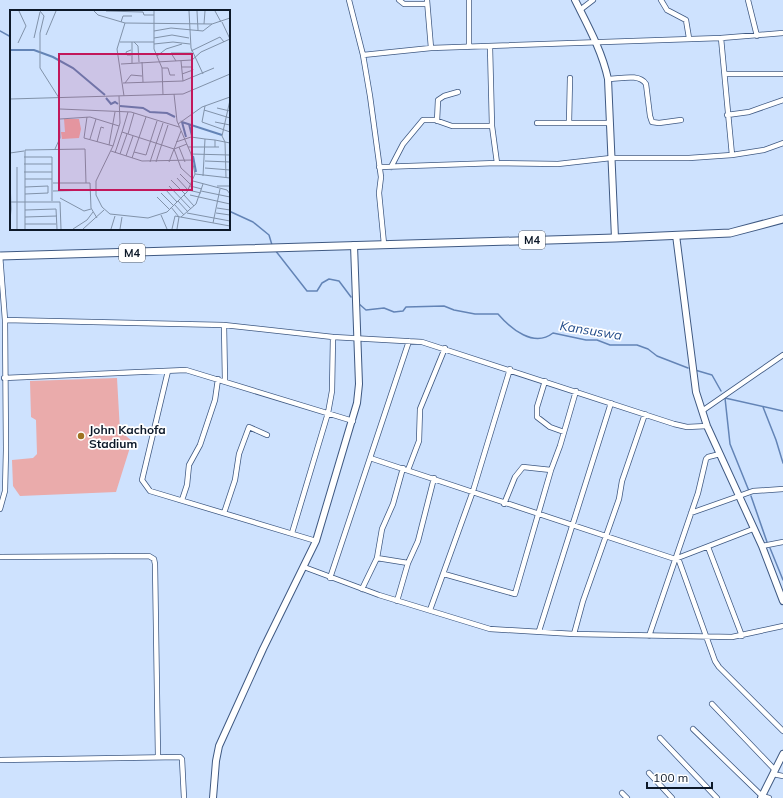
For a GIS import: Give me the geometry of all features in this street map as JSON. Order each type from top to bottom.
[{"type":"main road","name":"M4","points":[[0,256],[615,238],[730,233],[783,219]]},
{"type":"street","points":[[349,0],[363,55],[381,177],[379,193],[384,244]]},
{"type":"street","points":[[399,0],[404,4],[427,2],[431,48]]},
{"type":"street","points":[[469,0],[469,48]]},
{"type":"street","points":[[575,0],[603,57],[608,80],[615,238]]},
{"type":"street","points":[[580,10],[593,0]]},
{"type":"street","points":[[660,0],[667,10],[686,20],[689,38]]},
{"type":"street","points":[[748,0],[757,36]]},
{"type":"street","points":[[363,55],[431,48],[469,48],[689,38],[721,38],[783,33]]},
{"type":"street","points":[[721,38],[727,115],[732,155]]},
{"type":"street","points":[[490,47],[492,126],[498,163]]},
{"type":"street","points":[[725,74],[783,74]]},
{"type":"street","points":[[569,123],[570,78]]},
{"type":"street","points":[[608,80],[633,78],[644,80],[646,84],[652,122],[659,123],[681,120]]},
{"type":"street","points":[[437,121],[438,100],[444,96],[458,92]]},
{"type":"street","points":[[727,115],[749,112],[783,100]]},
{"type":"street","points":[[391,167],[397,154],[423,120],[437,121],[452,126],[492,126]]},
{"type":"street","points":[[537,123],[610,123]]},
{"type":"street","points":[[379,167],[498,163],[558,164],[611,158],[689,158],[732,155],[764,150],[783,143]]},
{"type":"street","points":[[676,235],[694,379],[702,411],[707,426],[753,529],[781,587],[783,601]]},
{"type":"street","points":[[212,798],[216,761],[225,730],[316,541],[353,421],[358,394],[354,245]]},
{"type":"street","points":[[0,256],[5,320],[5,491],[0,509]]},
{"type":"street","points":[[5,320],[224,325],[333,337],[356,337],[426,343],[510,369],[681,426],[707,426]]},
{"type":"street","points":[[224,325],[225,381]]},
{"type":"street","points":[[292,533],[328,413],[332,392],[333,337]]},
{"type":"street","points":[[330,578],[409,341]]},
{"type":"street","points":[[362,589],[377,558],[380,533],[419,441],[420,409],[444,348]]},
{"type":"street","points":[[702,411],[783,355]]},
{"type":"street","points":[[430,610],[444,574],[472,491],[510,369]]},
{"type":"street","points":[[4,378],[186,370],[353,421]]},
{"type":"street","points":[[168,371],[142,480],[150,491],[316,541]]},
{"type":"street","points":[[182,500],[187,485],[189,465],[200,445],[214,403],[218,379]]},
{"type":"street","points":[[545,381],[537,407],[538,417],[550,427],[564,432]]},
{"type":"street","points":[[444,574],[515,594],[538,513],[576,391]]},
{"type":"street","points":[[538,631],[571,525],[612,403]]},
{"type":"street","points":[[574,634],[583,601],[619,499],[622,481],[644,414]]},
{"type":"street","points":[[224,513],[235,480],[239,454],[249,427],[268,435]]},
{"type":"street","points":[[649,636],[701,484],[707,458],[720,454]]},
{"type":"street","points":[[370,458],[472,491],[504,504],[538,513],[676,558],[753,529]]},
{"type":"street","points":[[504,504],[511,485],[523,467],[551,470]]},
{"type":"street","points":[[397,601],[408,563],[420,535],[434,478]]},
{"type":"street","points":[[691,513],[753,491],[783,489]]},
{"type":"street","points":[[762,546],[783,542]]},
{"type":"street","points":[[708,547],[742,636]]},
{"type":"street","points":[[0,557],[149,556],[154,559],[158,757]]},
{"type":"street","points":[[377,558],[408,563]]},
{"type":"street","points":[[676,558],[719,667],[783,731]]},
{"type":"street","points":[[304,567],[330,578],[397,601],[481,627],[574,634],[706,637],[742,636],[783,626]]},
{"type":"street","points":[[712,704],[774,772],[783,776]]},
{"type":"street","points":[[693,729],[761,797],[769,798]]},
{"type":"street","points":[[660,738],[717,798]]},
{"type":"street","points":[[761,797],[783,754]]},
{"type":"street","points":[[0,760],[180,757],[182,759],[184,798]]},
{"type":"street","points":[[649,773],[672,798]]},
{"type":"street","points":[[622,793],[627,798]]},
{"type":"shaded area","name":"John Kachofa Stadium","points":[[117,378],[120,431],[132,441],[116,492],[20,496],[13,486],[12,460],[33,458],[37,454],[36,420],[31,417],[30,381]]},
{"type":"waterway","name":"Kansuswa","points":[[0,31],[10,36]]},
{"type":"waterway","name":"Kansuswa","points":[[230,211],[253,222],[269,235],[272,245]]},
{"type":"waterway","name":"Kansuswa","points":[[275,250],[307,291],[317,291],[322,283],[329,279],[339,281],[351,297]]},
{"type":"waterway","name":"Kansuswa","points":[[358,303],[366,310],[384,308],[394,312],[403,311],[406,307],[444,306],[454,310],[475,314],[498,314],[516,331],[531,338],[546,337],[553,333],[586,340],[597,340],[610,345],[637,345],[648,349],[657,356],[688,368]]},
{"type":"waterway","name":"Kansuswa","points":[[695,370],[712,375],[721,391]]},
{"type":"waterway","points":[[749,491],[730,444],[725,398],[783,411]]},
{"type":"waterway","points":[[763,407],[783,463]]},
{"type":"waterway","points":[[751,496],[767,542]]},
{"type":"waterway","points":[[770,548],[783,580]]},
{"type":"place","name":"John Kachofa Stadium","points":[[81,436]]}]
